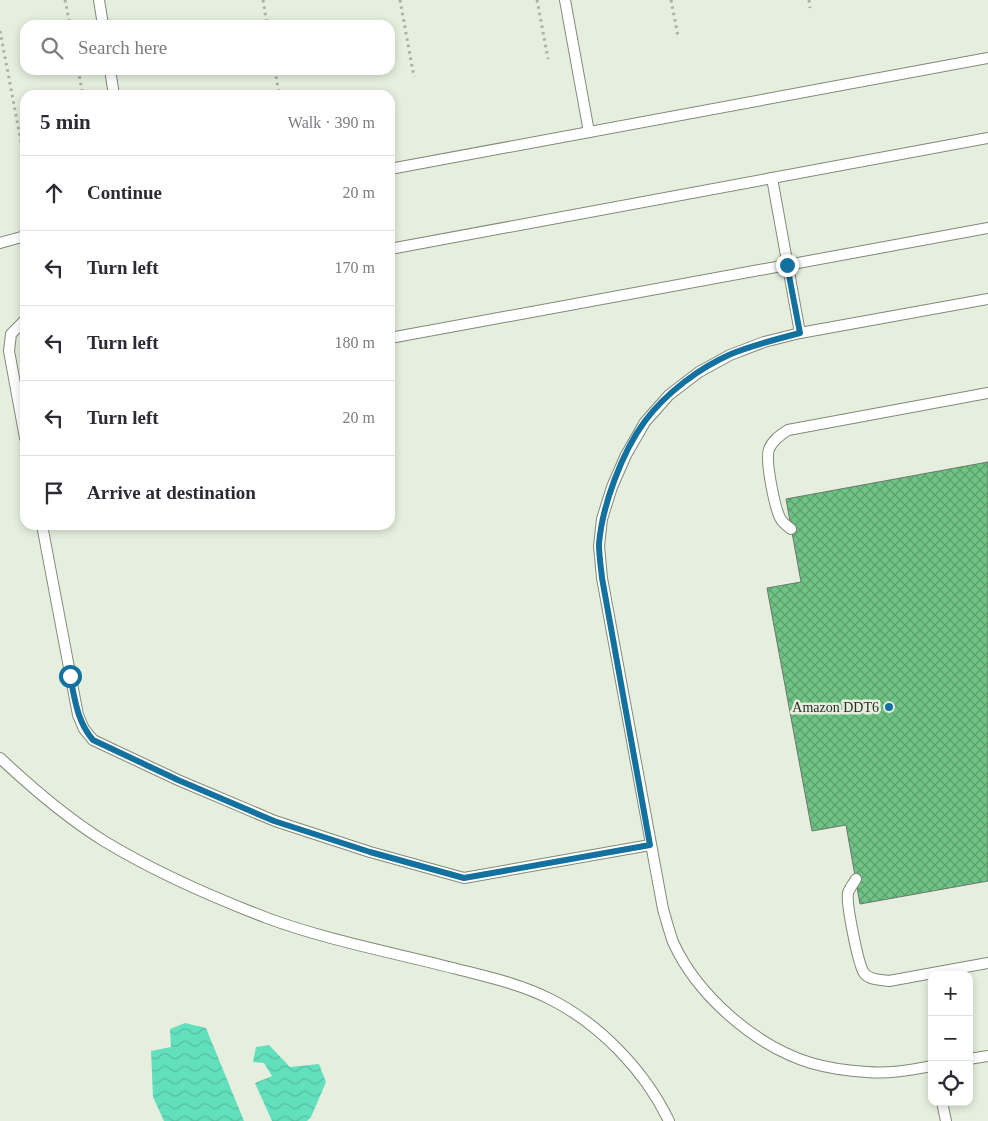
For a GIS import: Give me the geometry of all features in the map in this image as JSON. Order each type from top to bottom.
[{"type":"lane","points":[[98,0],[102,20]]},
{"type":"lane","points":[[565,0],[589,132]]},
{"type":"lane","points":[[395,168],[988,58]]},
{"type":"lane","points":[[111,75],[113,90]]},
{"type":"lane","points":[[395,248],[988,138]]},
{"type":"lane","points":[[772,178],[800,333]]},
{"type":"lane","points":[[395,337],[988,228]]},
{"type":"lane","points":[[0,243],[20,237]]},
{"type":"lane","points":[[928,1067],[900,1072],[868,1072],[810,1063],[784,1052],[753,1034],[712,999],[683,960],[673,941],[663,909],[650,845],[602,578],[599,546],[602,519],[612,487],[626,455],[645,422],[669,395],[698,372],[730,354],[764,342],[800,333],[988,299]]},
{"type":"lane","points":[[20,323],[11,334],[9,351],[20,398]]},
{"type":"lane","points":[[791,529],[782,521],[776,508],[768,465],[768,450],[777,436],[788,430],[988,393]]},
{"type":"lane","points":[[43,530],[78,715],[84,729],[93,740],[178,780],[274,821],[370,852],[464,878],[650,845]]},
{"type":"lane","points":[[0,758],[48,799],[103,840],[129,856],[223,901],[269,919],[313,933],[516,985],[550,999],[577,1015],[602,1035],[624,1057],[644,1079],[669,1121]]},
{"type":"lane","points":[[856,879],[848,893],[848,904],[858,958],[865,974],[875,979],[889,981],[988,963]]},
{"type":"lane","points":[[973,1058],[988,1056]]},
{"type":"lane","points":[[943,1106],[946,1121]]},
{"type":"path","points":[[65,0],[69,20]]},
{"type":"path","points":[[263,0],[266,20]]},
{"type":"path","points":[[400,0],[414,77]]},
{"type":"path","points":[[537,0],[548,59]]},
{"type":"path","points":[[671,0],[678,36]]},
{"type":"path","points":[[809,0],[810,8]]},
{"type":"path","points":[[0,31],[20,137]]},
{"type":"path","points":[[79,75],[82,90]]},
{"type":"path","points":[[276,75],[278,90]]},
{"type":"water","points":[[185,1023],[206,1028],[244,1121],[164,1121],[153,1097],[151,1051],[171,1047],[170,1029]]},
{"type":"water","points":[[269,1045],[290,1067],[319,1064],[326,1082],[311,1117],[307,1121],[272,1121],[255,1083],[272,1076],[264,1063],[253,1062],[256,1047]]},
{"type":"building","name":"Amazon DDT6","points":[[988,462],[988,881],[860,904],[846,825],[812,831],[767,588],[801,582],[786,499]]},
{"type":"place","name":"Amazon DDT6","points":[[889,707]]},
{"type":"route","points":[[70,676],[78,715],[84,729],[93,740],[178,780],[274,821],[370,852],[464,878],[650,845],[602,578],[599,546],[602,519],[612,487],[626,455],[645,422],[669,395],[698,372],[730,354],[764,342],[800,333],[787,265]]}]
